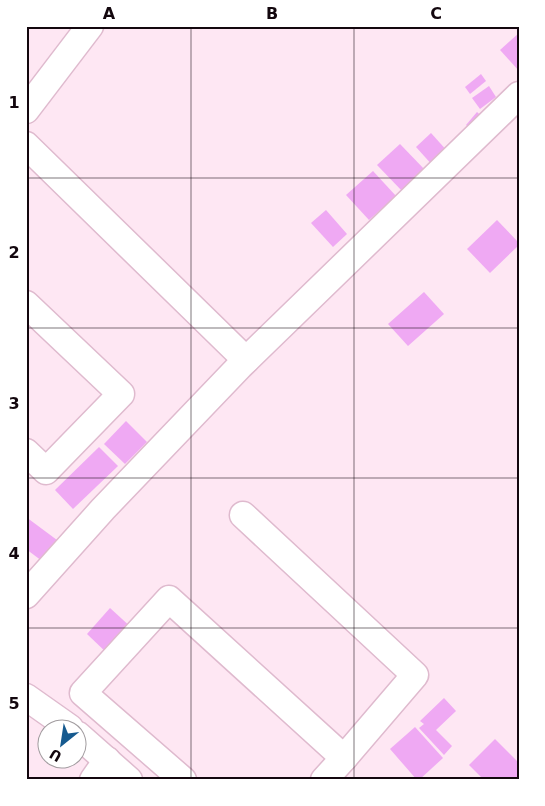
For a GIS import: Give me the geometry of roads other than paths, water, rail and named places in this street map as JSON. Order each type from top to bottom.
[{"type":"street","points":[[26,110],[90,26]]},
{"type":"street","points":[[26,595],[103,509],[246,360],[519,95]]},
{"type":"street","points":[[26,145],[246,360]]},
{"type":"street","points":[[26,304],[121,394],[46,471],[26,452]]},
{"type":"street","points":[[243,515],[416,676],[324,780]]},
{"type":"street","points":[[184,780],[83,693],[169,599],[344,758]]},
{"type":"street","points":[[26,697],[56,718]]},
{"type":"street","points":[[88,751],[100,770],[129,780]]}]
